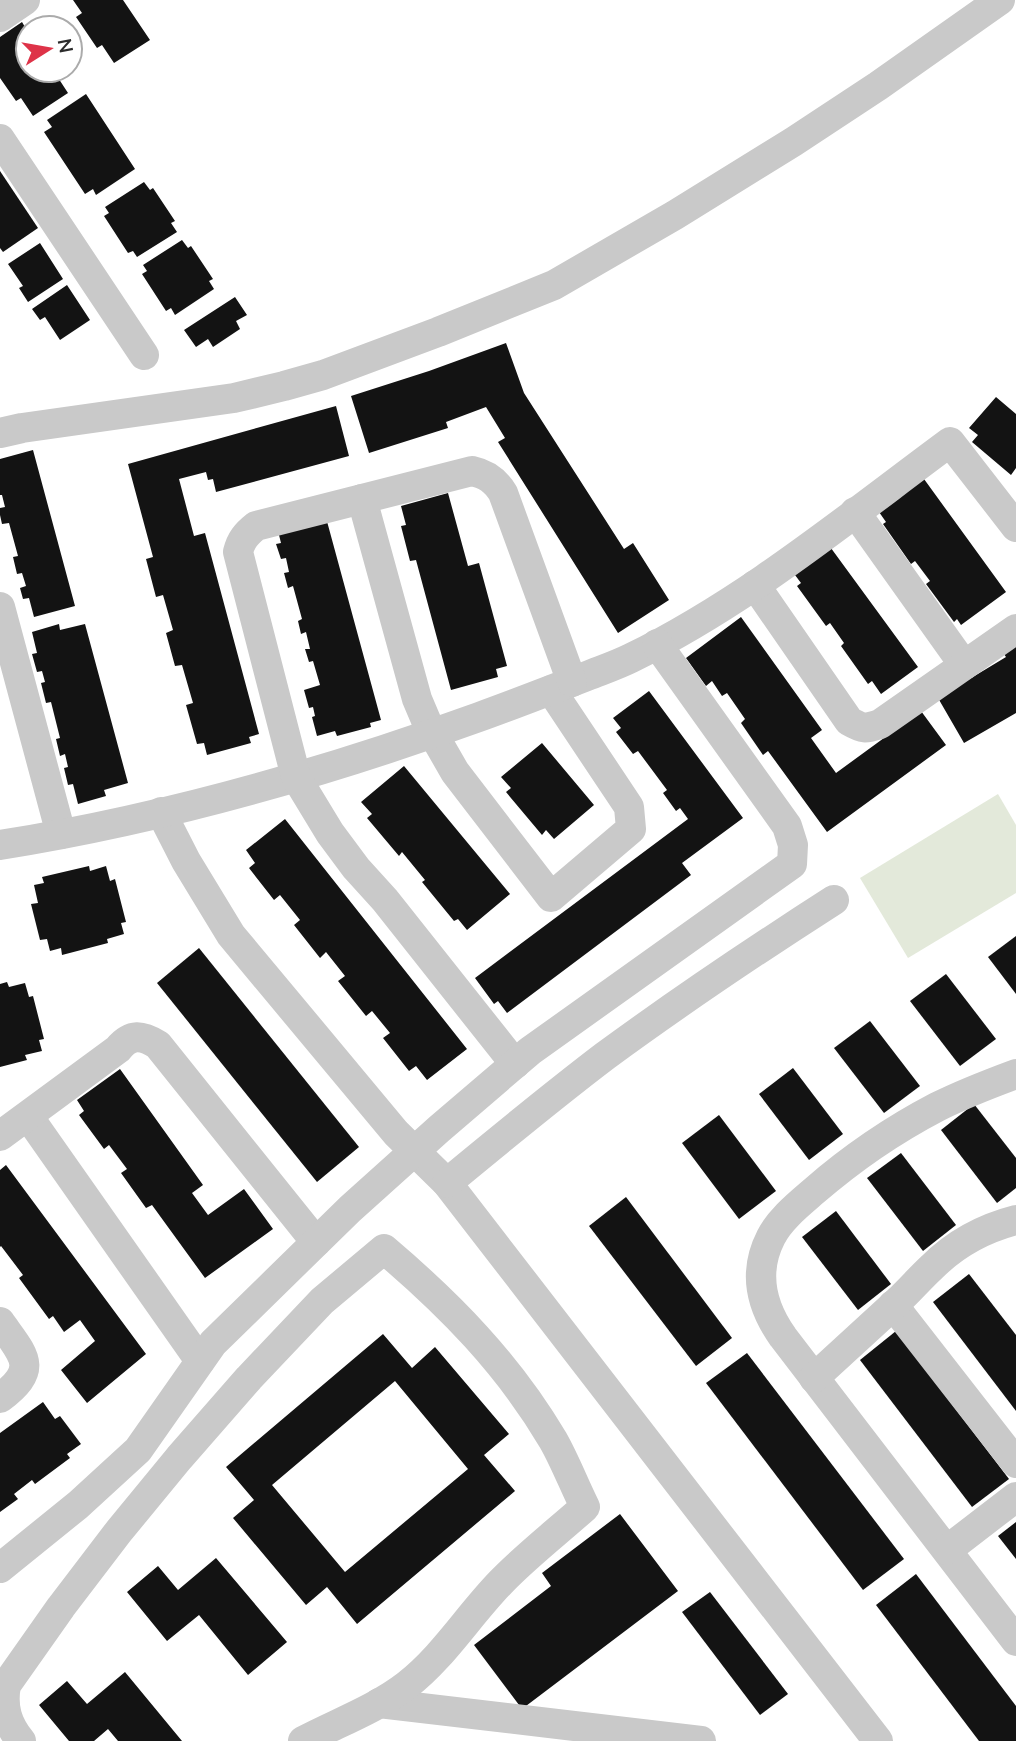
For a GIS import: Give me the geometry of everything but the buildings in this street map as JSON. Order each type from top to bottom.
[{"type":"street","points":[[0,17],[25,0]]},
{"type":"street","points":[[0,433],[234,398],[284,386],[438,332],[554,285],[793,142],[1000,0]]},
{"type":"street","points":[[0,139],[144,355]]},
{"type":"street","points":[[0,845],[161,812],[296,777],[433,734],[630,658],[713,612],[755,585],[950,442],[1016,527]]},
{"type":"street","points":[[362,499],[417,699],[433,734],[455,772],[551,897],[631,829],[629,807],[561,686],[503,493],[490,477],[472,471],[362,499],[256,526],[240,543],[238,552],[296,777],[355,868],[385,900],[515,1064]]},
{"type":"street","points":[[855,512],[964,666]]},
{"type":"street","points":[[755,585],[849,721],[860,727],[880,724],[1016,629]]},
{"type":"street","points":[[0,607],[61,834]]},
{"type":"street","points":[[0,1568],[78,1505],[138,1450],[213,1343],[414,1151],[530,1051],[792,864],[793,845],[787,827],[657,644]]},
{"type":"street","points":[[161,812],[186,861],[232,935],[396,1133],[447,1183],[878,1741]]},
{"type":"street","points":[[447,1183],[615,1050],[756,950],[834,900]]},
{"type":"street","points":[[0,1136],[124,1042],[131,1038],[146,1038],[158,1045],[316,1242]]},
{"type":"street","points":[[1016,1074],[962,1095],[869,1147],[807,1196],[779,1224],[771,1237],[761,1267],[764,1302],[771,1321],[1016,1641]]},
{"type":"street","points":[[28,1116],[200,1361]]},
{"type":"street","points":[[814,1378],[951,1250],[972,1237],[1016,1220]]},
{"type":"street","points":[[21,1741],[8,1723],[4,1697],[6,1685],[61,1607],[144,1500],[249,1378],[322,1301],[384,1249],[427,1286],[499,1362],[554,1442],[585,1507],[501,1582],[442,1653],[405,1687],[303,1741]]},
{"type":"street","points":[[893,1305],[1016,1463]]},
{"type":"street","points":[[0,1322],[24,1357],[24,1372],[17,1385],[0,1398]]},
{"type":"street","points":[[947,1550],[1016,1497]]},
{"type":"street","points":[[379,1703],[701,1741]]},
{"type":"green space","points":[[998,794],[1016,825],[1016,893],[908,958],[860,878]]}]
